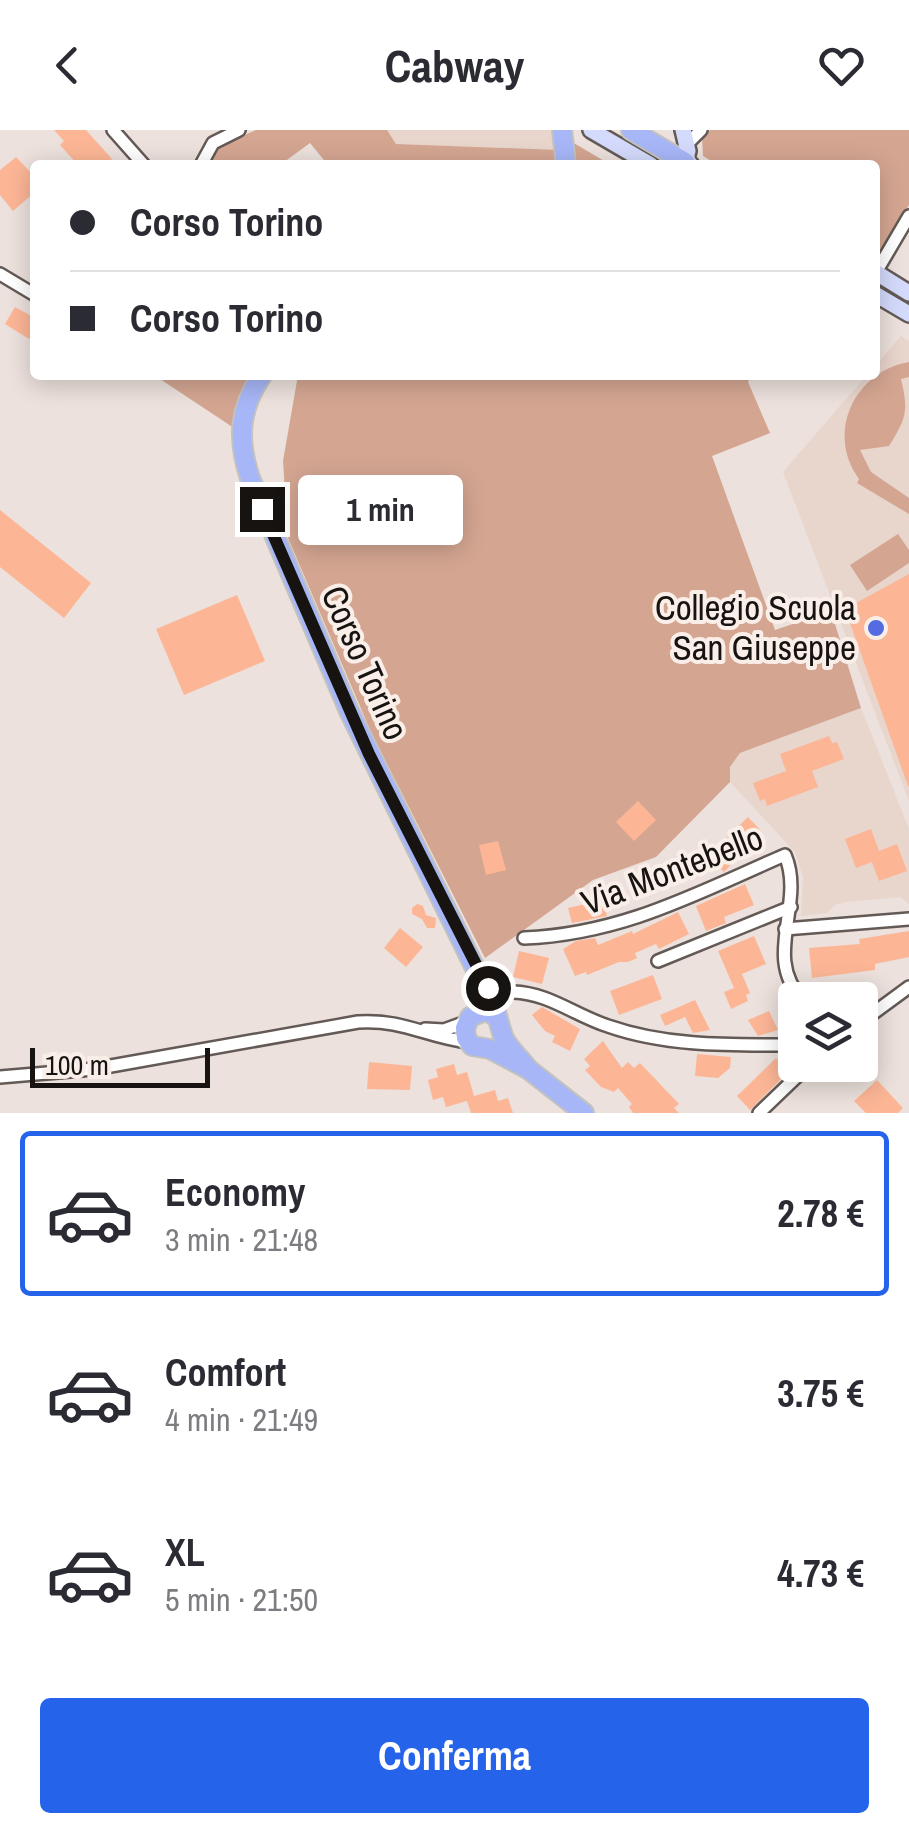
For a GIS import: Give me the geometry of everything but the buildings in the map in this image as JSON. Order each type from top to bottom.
[{"type":"main road","points":[[562,130],[565,160]]},
{"type":"main road","points":[[592,130],[643,160]]},
{"type":"main road","points":[[631,130],[686,153]]},
{"type":"main road","points":[[880,276],[909,293]]},
{"type":"main road","points":[[880,297],[909,314]]},
{"type":"main road","name":"Corso Torino","points":[[259,380],[244,406],[240,428],[250,478],[349,710],[488,988],[496,1016]]},
{"type":"main road","name":"Corso Torino","points":[[470,1018],[477,1001],[476,968]]},
{"type":"main road","points":[[485,1011],[496,1016],[502,1024],[496,1042],[477,1048],[468,1042],[470,1018],[485,1011]]},
{"type":"main road","points":[[496,1042],[584,1113]]},
{"type":"street","points":[[113,130],[140,160]]},
{"type":"street","points":[[204,160],[214,143],[239,130]]},
{"type":"street","points":[[686,153],[701,130]]},
{"type":"street","points":[[880,265],[909,216]]},
{"type":"street","points":[[0,274],[30,292]]},
{"type":"street","name":"Via Montebello","points":[[524,938],[568,936],[638,918],[786,854],[794,882],[784,971],[791,982]]},
{"type":"street","points":[[658,961],[790,907]]},
{"type":"street","points":[[786,929],[909,918]]},
{"type":"street","points":[[878,1010],[909,987]]},
{"type":"street","points":[[512,992],[551,998],[607,1026],[661,1038],[718,1046],[778,1045]]},
{"type":"street","points":[[0,1077],[110,1066],[358,1022],[392,1022],[444,1030],[470,1018]]},
{"type":"street","points":[[421,1028],[444,1039],[468,1042]]},
{"type":"street","points":[[759,1113],[791,1082]]},
{"type":"shaded area","points":[[256,130],[387,130],[396,144],[559,150],[559,160],[324,160],[310,143],[287,160],[211,160],[217,147]]},
{"type":"shaded area","points":[[387,130],[556,130],[559,150],[396,144]]},
{"type":"shaded area","points":[[710,130],[909,130],[909,205],[880,256],[880,160],[710,160],[703,156],[702,138]]},
{"type":"shaded area","points":[[567,139],[603,160],[569,160]]},
{"type":"shaded area","name":"Collegio Scuola San Giuseppe","points":[[901,336],[909,341],[909,801],[783,472],[863,380],[880,380],[880,360]]},
{"type":"shaded area","points":[[909,362],[909,377],[901,379],[905,399],[902,421],[889,446],[860,450],[871,472],[909,498],[909,514],[857,483],[859,479],[845,443],[846,424],[860,391],[872,380],[880,380],[880,374]]},
{"type":"shaded area","points":[[162,380],[249,380],[234,428]]},
{"type":"shaded area","points":[[297,380],[749,380],[770,433],[712,456],[775,630],[831,611],[861,708],[740,753],[730,767],[730,782],[656,857],[593,880],[485,958],[371,732],[288,538],[283,461]]},
{"type":"shaded area","points":[[898,534],[909,550],[909,563],[867,591],[850,565]]},
{"type":"shaded area","points":[[861,708],[909,829],[909,904],[900,897],[846,902],[827,913],[801,916],[803,877],[795,852],[730,782],[730,767],[740,753]]},
{"type":"place","name":"Collegio Scuola San Giuseppe","points":[[876,628]]},
{"type":"route","points":[[262,509],[369,754],[488,988]]}]
